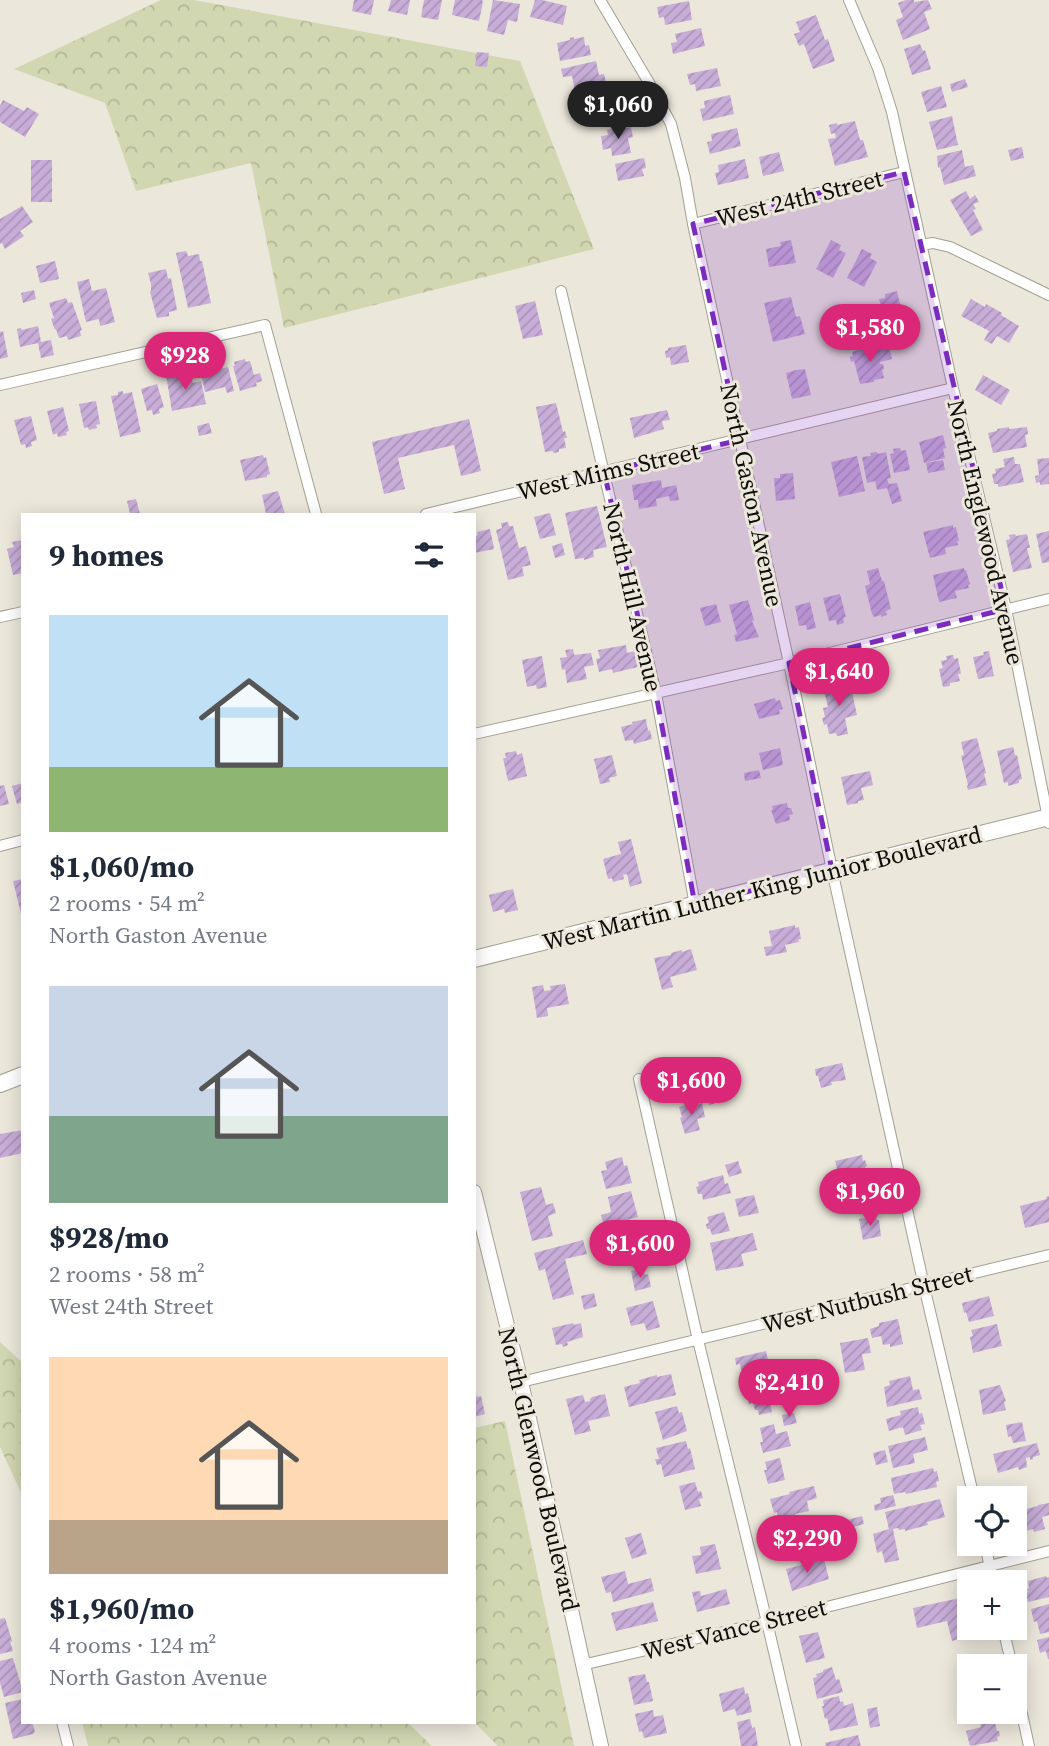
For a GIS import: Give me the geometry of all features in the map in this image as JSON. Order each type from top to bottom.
[{"type":"main road","name":"West Martin Luther King Junior Boulevard","points":[[476,959],[1049,819]]},
{"type":"main road","points":[[0,1084],[21,1076]]},
{"type":"street","name":"North Gaston Avenue","points":[[600,0],[652,86],[671,124],[685,178],[832,870],[971,1486]]},
{"type":"street","name":"North Englewood Avenue","points":[[849,0],[892,112],[953,388],[1006,609],[1049,819]]},
{"type":"street","name":"West 24th Street","points":[[693,224],[904,173]]},
{"type":"street","points":[[921,245],[933,243],[950,247],[1049,295]]},
{"type":"street","name":"North Hill Avenue","points":[[561,291],[656,694],[695,905]]},
{"type":"street","points":[[0,386],[264,325],[316,513]]},
{"type":"street","name":"West Mims Street","points":[[430,513],[953,388]]},
{"type":"street","points":[[476,734],[789,663],[1049,599]]},
{"type":"street","points":[[0,617],[21,612]]},
{"type":"street","points":[[0,846],[21,841]]},
{"type":"street","points":[[639,1079],[698,1340],[796,1746]]},
{"type":"street","name":"North Glenwood Boulevard","points":[[478,1226],[521,1382],[601,1746]]},
{"type":"street","name":"West Nutbush Street","points":[[521,1382],[1049,1255]]},
{"type":"street","name":"West Vance Street","points":[[582,1665],[1049,1552]]},
{"type":"street","points":[[988,1556],[991,1570]]},
{"type":"street","points":[[62,1724],[68,1746]]},
{"type":"street","points":[[1024,1724],[1029,1746]]},
{"type":"highlighted area","points":[[904,172],[1006,609],[789,663],[832,870],[695,905],[656,694],[604,472],[740,440],[693,224]]},
{"type":"green space","points":[[161,0],[194,0],[520,61],[594,249],[284,328],[251,163],[136,191],[105,103],[14,69]]},
{"type":"green space","points":[[0,1342],[21,1361],[21,1493],[0,1447]]},
{"type":"green space","points":[[505,1421],[574,1746],[498,1746],[476,1724],[476,1428]]},
{"type":"green space","points":[[82,1724],[409,1724],[432,1746],[88,1746]]},
{"type":"building","points":[[354,0],[374,0],[371,15],[352,11]]},
{"type":"building","points":[[391,0],[410,0],[407,15],[388,11]]},
{"type":"building","points":[[424,0],[442,0],[438,20],[421,17]]},
{"type":"building","points":[[455,0],[482,0],[479,21],[452,15]]},
{"type":"building","points":[[493,0],[520,4],[517,22],[508,20],[504,35],[487,31]]},
{"type":"building","points":[[535,0],[567,6],[563,25],[530,17]]},
{"type":"building","points":[[906,0],[928,0],[932,9],[924,12],[930,29],[903,40],[896,20],[903,17],[898,3]]},
{"type":"building","points":[[689,1],[692,20],[665,25],[664,17],[659,18],[657,7]]},
{"type":"building","points":[[816,15],[835,61],[813,69],[804,44],[799,46],[794,34],[800,32],[796,22]]},
{"type":"building","points":[[701,28],[705,46],[673,54],[671,43],[677,42],[675,34]]},
{"type":"building","points":[[574,37],[584,37],[585,46],[589,45],[591,55],[560,61],[557,43]]},
{"type":"building","points":[[920,44],[923,51],[925,50],[931,69],[912,75],[904,49]]},
{"type":"building","points":[[477,52],[489,53],[487,67],[475,66]]},
{"type":"building","points":[[596,61],[599,75],[604,74],[608,90],[581,93],[580,89],[575,90],[572,76],[563,77],[561,69]]},
{"type":"building","points":[[717,68],[721,86],[696,91],[695,84],[690,85],[687,74]]},
{"type":"building","points":[[965,79],[968,87],[952,92],[950,84]]},
{"type":"building","points":[[941,86],[947,107],[927,112],[921,92]]},
{"type":"building","points":[[617,93],[620,108],[625,107],[627,117],[603,123],[598,97]]},
{"type":"building","points":[[730,95],[734,114],[703,121],[700,109],[705,108],[704,101]]},
{"type":"building","points":[[3,100],[24,111],[27,107],[39,114],[25,137],[0,122],[0,106]]},
{"type":"building","points":[[952,116],[958,145],[937,150],[929,122]]},
{"type":"building","points":[[855,121],[868,157],[835,166],[828,139],[836,138],[835,133],[831,134],[829,125]]},
{"type":"building","points":[[631,127],[633,137],[628,138],[631,153],[612,156],[611,148],[603,150],[601,136],[608,135],[607,130]]},
{"type":"building","points":[[737,128],[741,146],[710,154],[707,142],[712,141],[711,134]]},
{"type":"building","points":[[1022,147],[1024,158],[1011,161],[1008,150]]},
{"type":"building","points":[[962,150],[965,167],[973,165],[976,176],[944,185],[937,156]]},
{"type":"building","points":[[779,152],[784,171],[763,176],[759,157]]},
{"type":"building","points":[[644,158],[644,176],[618,181],[615,164]]},
{"type":"building","points":[[745,159],[749,178],[718,185],[715,173],[719,172],[718,165]]},
{"type":"building","points":[[31,160],[52,160],[52,202],[31,202]]},
{"type":"building","points":[[966,191],[970,199],[975,195],[979,202],[973,204],[976,209],[973,210],[983,230],[971,236],[950,200]]},
{"type":"building","points":[[22,206],[33,222],[20,231],[24,236],[5,249],[2,243],[0,244],[0,219]]},
{"type":"building","points":[[791,240],[796,263],[769,267],[766,249],[781,246],[780,242]]},
{"type":"building","points":[[831,240],[841,245],[839,250],[846,253],[833,278],[816,269]]},
{"type":"building","points":[[862,249],[872,254],[870,258],[877,262],[864,287],[847,278]]},
{"type":"building","points":[[186,251],[188,256],[199,254],[211,303],[188,308],[176,253]]},
{"type":"building","points":[[55,261],[59,279],[40,283],[36,266]]},
{"type":"building","points":[[166,269],[168,279],[171,278],[177,310],[169,312],[169,316],[157,318],[148,273]]},
{"type":"building","points":[[89,279],[92,291],[106,288],[115,322],[100,326],[99,319],[86,322],[77,282]]},
{"type":"building","points":[[34,290],[36,299],[23,303],[21,293]]},
{"type":"building","points":[[897,291],[904,322],[886,326],[879,299],[885,298],[885,294]]},
{"type":"building","points":[[791,297],[796,317],[800,316],[805,334],[773,342],[764,303]]},
{"type":"building","points":[[66,298],[68,303],[72,302],[82,330],[81,336],[68,340],[67,336],[59,338],[51,319],[54,318],[49,303]]},
{"type":"building","points":[[971,299],[1002,313],[1001,315],[1019,326],[1009,343],[997,336],[992,344],[984,340],[989,331],[961,316]]},
{"type":"building","points":[[535,301],[543,335],[523,339],[515,306]]},
{"type":"building","points":[[38,326],[41,342],[51,340],[54,355],[41,358],[38,343],[20,347],[17,329]]},
{"type":"building","points":[[3,331],[8,357],[0,359],[0,332]]},
{"type":"building","points":[[686,345],[689,362],[671,365],[670,357],[666,358],[665,351]]},
{"type":"building","points":[[870,347],[871,351],[889,347],[892,359],[880,362],[883,364],[884,378],[860,384],[854,361],[851,362],[850,357],[853,356],[852,352]]},
{"type":"building","points":[[245,359],[246,362],[250,361],[254,375],[260,373],[262,381],[256,383],[257,386],[240,391],[233,366],[234,362]]},
{"type":"building","points":[[228,367],[234,391],[227,393],[225,387],[205,392],[201,374],[208,372],[207,370]]},
{"type":"building","points":[[805,369],[811,395],[792,399],[786,373]]},
{"type":"building","points":[[180,372],[182,380],[191,378],[193,383],[201,381],[206,404],[172,411],[166,375]]},
{"type":"building","points":[[983,375],[1010,390],[1001,405],[975,390]]},
{"type":"building","points":[[157,384],[164,407],[159,409],[160,413],[153,415],[152,410],[147,411],[141,389]]},
{"type":"building","points":[[123,391],[123,394],[132,392],[141,432],[120,437],[111,396]]},
{"type":"building","points":[[96,401],[100,424],[89,430],[88,427],[84,428],[79,404]]},
{"type":"building","points":[[556,403],[567,438],[564,438],[566,448],[559,449],[559,452],[545,452],[536,407]]},
{"type":"building","points":[[63,407],[69,431],[66,432],[67,435],[58,437],[57,433],[53,435],[47,411]]},
{"type":"building","points":[[667,410],[670,420],[662,421],[664,429],[634,438],[630,418]]},
{"type":"building","points":[[31,416],[37,440],[26,448],[25,444],[21,445],[14,420]]},
{"type":"building","points":[[469,419],[481,471],[461,476],[454,445],[398,458],[405,489],[384,494],[372,442]]},
{"type":"building","points":[[209,423],[212,433],[199,436],[197,426]]},
{"type":"building","points":[[1009,427],[1027,427],[1027,447],[993,453],[988,433]]},
{"type":"building","points":[[943,435],[945,458],[924,463],[919,442]]},
{"type":"building","points":[[900,448],[901,451],[906,450],[910,470],[894,473],[890,454],[894,453],[893,449]]},
{"type":"building","points":[[886,452],[891,478],[887,479],[889,484],[897,483],[902,501],[892,504],[887,488],[877,490],[875,481],[867,483],[862,457]]},
{"type":"building","points":[[263,455],[266,457],[270,474],[245,481],[240,460]]},
{"type":"building","points":[[857,456],[865,491],[839,497],[831,462]]},
{"type":"building","points":[[1014,457],[1015,464],[1020,464],[1024,482],[998,487],[998,484],[994,484],[992,474],[996,473],[995,469],[1005,467],[1003,459]]},
{"type":"building","points":[[1049,458],[1049,484],[1040,485],[1040,482],[1036,483],[1035,476],[1039,475],[1037,459]]},
{"type":"building","points":[[943,460],[945,470],[928,473],[926,463]]},
{"type":"building","points":[[793,473],[795,499],[776,501],[774,478],[780,478],[780,474]]},
{"type":"building","points":[[661,480],[662,488],[676,485],[679,500],[670,501],[669,496],[656,499],[657,506],[639,509],[638,500],[634,500],[632,485]]},
{"type":"building","points":[[278,491],[285,513],[266,513],[262,495]]},
{"type":"building","points":[[136,499],[140,513],[130,513],[127,501]]},
{"type":"building","points":[[597,506],[607,547],[593,550],[594,557],[575,559],[565,513]]},
{"type":"building","points":[[550,513],[556,535],[540,539],[534,517]]},
{"type":"building","points":[[508,522],[509,526],[513,526],[519,548],[526,546],[531,565],[522,567],[524,576],[508,580],[496,530],[502,528],[501,523]]},
{"type":"building","points":[[953,525],[953,528],[956,527],[958,545],[945,548],[946,554],[930,558],[923,532]]},
{"type":"building","points":[[490,529],[494,549],[476,553],[477,532]]},
{"type":"building","points":[[1049,531],[1049,562],[1042,563],[1036,534]]},
{"type":"building","points":[[1027,534],[1032,568],[1013,572],[1006,540],[1010,539],[1009,535]]},
{"type":"building","points":[[21,540],[21,573],[13,575],[7,549],[14,547],[12,542]]},
{"type":"building","points":[[562,543],[565,555],[555,558],[552,546]]},
{"type":"building","points":[[878,568],[891,609],[886,611],[887,615],[874,617],[865,586],[870,584],[867,571]]},
{"type":"building","points":[[964,568],[969,588],[955,591],[957,598],[939,602],[933,575]]},
{"type":"building","points":[[840,594],[846,617],[843,618],[844,623],[837,625],[836,620],[829,621],[823,598]]},
{"type":"building","points":[[748,600],[754,620],[752,621],[759,637],[736,642],[734,635],[737,634],[729,605]]},
{"type":"building","points":[[810,602],[816,628],[807,630],[806,625],[799,626],[795,606]]},
{"type":"building","points":[[716,604],[721,622],[705,626],[700,608]]},
{"type":"building","points":[[626,645],[627,653],[635,651],[638,667],[613,673],[612,669],[599,672],[596,659],[600,658],[598,650]]},
{"type":"building","points":[[573,649],[574,655],[591,653],[594,665],[584,667],[587,679],[567,683],[560,658],[567,657],[565,650]]},
{"type":"building","points":[[989,651],[994,676],[978,679],[973,657]]},
{"type":"building","points":[[953,655],[954,659],[958,658],[960,681],[943,687],[939,669],[943,668],[941,661],[947,660],[946,656]]},
{"type":"building","points":[[542,656],[547,687],[527,687],[522,660]]},
{"type":"building","points":[[850,683],[857,715],[845,718],[848,734],[829,734],[827,724],[824,725],[822,718],[825,717],[823,708],[828,707],[823,687]]},
{"type":"building","points":[[775,698],[776,701],[780,700],[783,709],[779,710],[780,714],[759,719],[754,704]]},
{"type":"building","points":[[646,719],[652,739],[634,744],[633,740],[625,741],[621,727]]},
{"type":"building","points":[[977,738],[987,785],[968,790],[961,742]]},
{"type":"building","points":[[1013,747],[1022,779],[1019,783],[1008,786],[1008,782],[1004,783],[997,751]]},
{"type":"building","points":[[780,748],[783,765],[763,770],[759,753]]},
{"type":"building","points":[[516,751],[517,755],[522,753],[527,776],[508,781],[503,758],[506,758],[505,753]]},
{"type":"building","points":[[612,755],[617,776],[609,778],[610,782],[600,784],[594,759]]},
{"type":"building","points":[[759,770],[761,778],[745,781],[744,773]]},
{"type":"building","points":[[870,771],[873,785],[861,788],[864,800],[847,805],[841,777]]},
{"type":"building","points":[[21,784],[21,803],[17,804],[12,786]]},
{"type":"building","points":[[4,785],[9,804],[0,806],[0,786]]},
{"type":"building","points":[[787,803],[793,814],[789,815],[790,820],[776,824],[772,806]]},
{"type":"building","points":[[631,839],[642,883],[630,887],[627,874],[623,875],[624,879],[613,882],[612,878],[608,879],[603,859],[621,854],[618,842]]},
{"type":"building","points":[[21,879],[21,914],[13,881]]},
{"type":"building","points":[[513,889],[518,910],[505,913],[504,909],[493,912],[489,895]]},
{"type":"building","points":[[795,925],[795,928],[799,927],[799,942],[785,945],[787,952],[766,956],[764,947],[772,946],[769,931]]},
{"type":"building","points":[[691,949],[697,970],[670,977],[673,987],[662,990],[654,958]]},
{"type":"building","points":[[565,984],[569,1004],[547,1008],[548,1016],[537,1018],[532,987],[543,985],[544,991],[551,990],[550,986]]},
{"type":"building","points":[[842,1063],[846,1080],[831,1082],[832,1085],[821,1088],[815,1069]]},
{"type":"building","points":[[691,1068],[697,1087],[696,1093],[685,1096],[683,1091],[676,1094],[669,1080],[672,1079],[671,1073]]},
{"type":"building","points":[[719,1090],[722,1101],[709,1105],[706,1094]]},
{"type":"building","points":[[693,1103],[694,1106],[702,1103],[705,1117],[697,1119],[700,1130],[685,1134],[679,1107]]},
{"type":"building","points":[[21,1130],[21,1153],[0,1158],[0,1134]]},
{"type":"building","points":[[862,1155],[867,1166],[866,1173],[840,1180],[835,1161]]},
{"type":"building","points":[[622,1157],[632,1183],[606,1189],[601,1171],[607,1170],[605,1162]]},
{"type":"building","points":[[738,1161],[742,1173],[729,1177],[725,1165]]},
{"type":"building","points":[[723,1175],[731,1193],[703,1200],[696,1187],[699,1186],[698,1182]]},
{"type":"building","points":[[541,1187],[546,1205],[553,1203],[556,1213],[548,1216],[553,1236],[532,1241],[520,1192]]},
{"type":"building","points":[[631,1191],[638,1217],[604,1226],[601,1215],[611,1212],[608,1197]]},
{"type":"building","points":[[754,1195],[759,1213],[739,1217],[735,1199]]},
{"type":"building","points":[[1049,1196],[1049,1222],[1025,1228],[1020,1206],[1047,1199]]},
{"type":"building","points":[[724,1212],[730,1231],[712,1235],[710,1229],[707,1229],[707,1217]]},
{"type":"building","points":[[876,1216],[881,1236],[863,1240],[859,1219]]},
{"type":"building","points":[[640,1228],[646,1254],[622,1260],[616,1235]]},
{"type":"building","points":[[753,1233],[757,1250],[741,1254],[744,1266],[716,1271],[710,1243]]},
{"type":"building","points":[[583,1240],[587,1254],[565,1259],[574,1294],[553,1300],[545,1269],[539,1271],[534,1253]]},
{"type":"building","points":[[643,1268],[645,1275],[648,1274],[651,1287],[635,1291],[631,1271]]},
{"type":"building","points":[[594,1293],[597,1306],[584,1310],[581,1296]]},
{"type":"building","points":[[989,1296],[994,1316],[969,1322],[962,1303]]},
{"type":"building","points":[[653,1301],[660,1327],[647,1331],[644,1323],[631,1326],[626,1308]]},
{"type":"building","points":[[898,1319],[903,1344],[890,1347],[890,1344],[883,1345],[881,1336],[872,1338],[870,1329],[879,1326],[879,1323]]},
{"type":"building","points":[[581,1323],[583,1337],[567,1342],[568,1345],[563,1347],[562,1344],[556,1345],[552,1328]]},
{"type":"building","points":[[997,1324],[1002,1346],[973,1353],[971,1330]]},
{"type":"building","points":[[868,1338],[871,1353],[862,1354],[865,1370],[845,1373],[840,1343]]},
{"type":"building","points":[[766,1351],[771,1373],[743,1379],[740,1364],[736,1365],[735,1358]]},
{"type":"building","points":[[671,1374],[676,1395],[629,1407],[624,1387],[657,1375]]},
{"type":"building","points":[[910,1376],[913,1390],[919,1389],[922,1399],[887,1407],[884,1387],[890,1385],[889,1381]]},
{"type":"building","points":[[774,1385],[776,1395],[769,1397],[772,1412],[759,1415],[753,1403],[749,1404],[746,1392]]},
{"type":"building","points":[[1000,1385],[1006,1401],[1006,1410],[983,1415],[979,1390]]},
{"type":"building","points":[[476,1394],[477,1397],[481,1396],[485,1414],[476,1416]]},
{"type":"building","points":[[605,1394],[610,1416],[588,1421],[591,1431],[575,1435],[566,1399],[583,1395],[585,1402]]},
{"type":"building","points":[[677,1406],[679,1413],[682,1412],[687,1431],[663,1440],[655,1412]]},
{"type":"building","points":[[918,1407],[925,1424],[920,1425],[922,1430],[905,1435],[903,1427],[889,1431],[886,1419],[901,1415],[900,1411]]},
{"type":"building","points":[[794,1413],[797,1423],[784,1426],[782,1415]]},
{"type":"building","points":[[1022,1422],[1026,1441],[1013,1443],[1011,1436],[1008,1437],[1006,1425]]},
{"type":"building","points":[[774,1424],[776,1434],[787,1431],[791,1446],[763,1453],[760,1428]]},
{"type":"building","points":[[925,1437],[928,1450],[913,1454],[915,1463],[893,1468],[888,1446]]},
{"type":"building","points":[[686,1441],[695,1469],[664,1477],[661,1464],[657,1465],[655,1459],[659,1459],[656,1448]]},
{"type":"building","points":[[1037,1443],[1040,1455],[1030,1460],[1030,1457],[1026,1458],[1027,1467],[998,1473],[993,1454]]},
{"type":"building","points":[[885,1450],[888,1462],[876,1465],[873,1453]]},
{"type":"building","points":[[780,1458],[785,1480],[768,1484],[765,1462]]},
{"type":"building","points":[[933,1468],[934,1472],[937,1471],[937,1487],[894,1494],[891,1478]]},
{"type":"building","points":[[695,1482],[703,1498],[699,1499],[701,1506],[685,1510],[679,1486]]},
{"type":"building","points":[[814,1486],[817,1498],[807,1501],[809,1511],[795,1514],[797,1520],[779,1524],[777,1512],[774,1513],[770,1499]]},
{"type":"building","points":[[893,1495],[896,1506],[875,1511],[874,1505],[881,1503],[880,1498]]},
{"type":"building","points":[[940,1499],[945,1517],[905,1531],[893,1529],[899,1560],[885,1563],[882,1551],[877,1553],[873,1534],[889,1529],[885,1512]]},
{"type":"building","points":[[1049,1503],[1049,1515],[1042,1517],[1045,1529],[1027,1531],[1027,1509]]},
{"type":"building","points":[[862,1516],[864,1524],[849,1528],[847,1520]]},
{"type":"building","points":[[799,1525],[804,1553],[785,1557],[779,1529]]},
{"type":"building","points":[[641,1533],[647,1554],[632,1559],[625,1538]]},
{"type":"building","points":[[715,1544],[721,1569],[696,1574],[692,1556],[701,1555],[700,1547]]},
{"type":"building","points":[[824,1559],[829,1579],[792,1591],[786,1569]]},
{"type":"building","points":[[625,1571],[628,1584],[651,1578],[654,1591],[613,1602],[611,1592],[606,1593],[601,1577]]},
{"type":"building","points":[[1049,1577],[1049,1597],[1028,1602],[1028,1581]]},
{"type":"building","points":[[726,1589],[730,1604],[697,1612],[692,1592],[700,1591],[701,1596]]},
{"type":"building","points":[[957,1599],[957,1640],[952,1641],[947,1621],[917,1628],[913,1608]]},
{"type":"building","points":[[653,1602],[658,1621],[616,1631],[611,1613]]},
{"type":"building","points":[[1049,1604],[1049,1632],[1040,1634],[1031,1609]]},
{"type":"building","points":[[5,1618],[13,1651],[0,1654],[0,1619]]},
{"type":"building","points":[[818,1632],[825,1658],[806,1663],[799,1636]]},
{"type":"building","points":[[1049,1637],[1048,1659],[1046,1651],[1040,1653],[1037,1640]]},
{"type":"building","points":[[13,1658],[21,1693],[4,1697],[0,1683],[0,1661]]},
{"type":"building","points":[[832,1667],[843,1692],[817,1699],[813,1678]]},
{"type":"building","points":[[645,1674],[653,1701],[634,1705],[628,1677]]},
{"type":"building","points":[[744,1687],[752,1712],[737,1716],[735,1709],[723,1712],[719,1694]]},
{"type":"building","points":[[839,1696],[844,1706],[853,1703],[858,1725],[830,1731],[822,1706],[823,1700]]},
{"type":"building","points":[[21,1699],[21,1724],[33,1724],[33,1734],[13,1739],[5,1703]]},
{"type":"building","points":[[877,1707],[880,1726],[870,1728],[867,1709]]},
{"type":"building","points":[[653,1710],[654,1717],[663,1715],[667,1733],[644,1738],[642,1731],[639,1732],[635,1714]]},
{"type":"building","points":[[750,1719],[752,1728],[755,1727],[758,1746],[741,1746],[737,1722]]},
{"type":"building","points":[[980,1724],[996,1724],[1000,1736],[997,1737],[998,1741],[970,1746],[966,1731],[981,1727]]},
{"type":"building","points":[[858,1735],[861,1746],[826,1746],[825,1743]]}]
